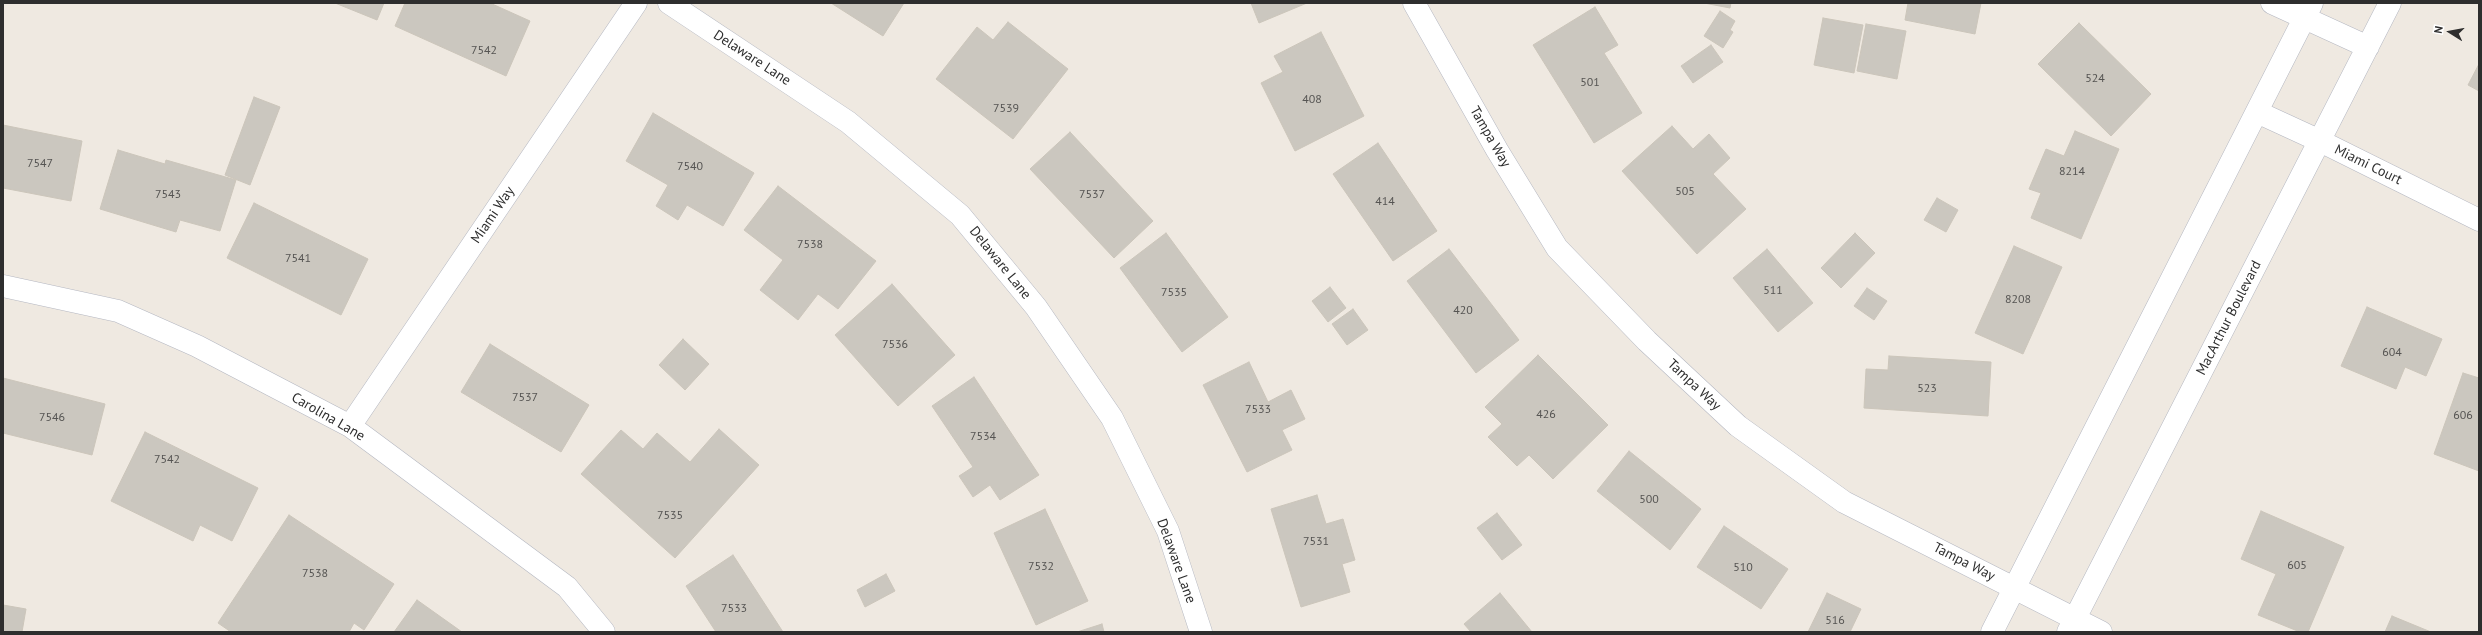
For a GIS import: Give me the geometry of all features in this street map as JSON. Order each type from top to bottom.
[{"type":"street","name":"Miami Way","points":[[350,426],[636,3]]},
{"type":"street","name":"Delaware Lane","points":[[669,3],[848,122],[960,215],[1036,307],[1112,418],[1168,531],[1201,632]]},
{"type":"street","name":"Tampa Way","points":[[1414,3],[1497,150],[1557,248],[1647,341],[1738,426],[1844,502],[2014,588],[2071,625],[2101,632]]},
{"type":"street","points":[[2272,3],[2308,10],[2368,47]]},
{"type":"street","name":"MacArthur Boulevard","points":[[2071,625],[2390,3]]},
{"type":"street","points":[[1992,632],[2308,10]]},
{"type":"street","name":"Miami Court","points":[[2256,112],[2320,141],[2479,220]]},
{"type":"street","name":"Carolina Lane","points":[[3,286],[118,311],[197,346],[350,426],[567,587],[604,632]]},
{"type":"building","points":[[335,3],[384,3],[377,20]]},
{"type":"building","points":[[405,3],[490,3],[530,21],[506,76],[395,26]]},
{"type":"building","points":[[831,3],[904,3],[883,36]]},
{"type":"building","points":[[1251,3],[1307,3],[1259,23]]},
{"type":"building","points":[[1704,3],[1731,3],[1730,8]]},
{"type":"building","points":[[1908,3],[1981,3],[1975,34],[1905,20]]},
{"type":"building","points":[[1595,7],[1618,45],[1604,53],[1642,113],[1594,143],[1533,45]]},
{"type":"building","points":[[1720,11],[1735,21],[1730,30],[1733,32],[1723,48],[1704,36]]},
{"type":"building","points":[[1823,18],[1863,25],[1854,73],[1814,65]]},
{"type":"building","points":[[1008,22],[1068,69],[1013,139],[936,79],[977,27],[993,40]]},
{"type":"building","points":[[2079,23],[2151,94],[2111,136],[2038,64]]},
{"type":"building","points":[[1866,24],[1906,31],[1897,79],[1857,71]]},
{"type":"building","points":[[1321,32],[1364,116],[1295,151],[1261,83],[1283,72],[1274,56]]},
{"type":"building","points":[[1711,45],[1723,62],[1693,83],[1681,66]]},
{"type":"building","points":[[2479,64],[2479,91],[2468,85]]},
{"type":"building","points":[[254,97],[280,107],[250,185],[225,175]]},
{"type":"building","points":[[653,113],[754,173],[723,226],[687,205],[678,220],[656,206],[668,185],[626,161]]},
{"type":"building","points":[[3,125],[82,141],[71,201],[3,188]]},
{"type":"building","points":[[1672,126],[1693,149],[1709,134],[1730,158],[1713,174],[1746,209],[1697,254],[1622,171]]},
{"type":"building","points":[[2075,131],[2119,149],[2081,239],[2031,218],[2041,193],[2029,189],[2046,149],[2064,156]]},
{"type":"building","points":[[1070,132],[1153,221],[1114,258],[1030,169]]},
{"type":"building","points":[[1378,143],[1437,231],[1393,261],[1333,174]]},
{"type":"building","points":[[118,150],[165,164],[166,160],[236,180],[220,231],[180,220],[176,232],[100,209]]},
{"type":"building","points":[[778,186],[876,261],[838,309],[818,294],[798,320],[760,290],[783,260],[744,230]]},
{"type":"building","points":[[1937,198],[1958,210],[1946,232],[1924,220]]},
{"type":"building","points":[[254,203],[368,259],[341,315],[227,258]]},
{"type":"building","points":[[1166,233],[1228,317],[1182,352],[1120,268]]},
{"type":"building","points":[[1855,233],[1875,253],[1841,288],[1821,268]]},
{"type":"building","points":[[2014,246],[2062,267],[2023,354],[1975,333]]},
{"type":"building","points":[[1449,249],[1519,340],[1476,373],[1407,281]]},
{"type":"building","points":[[1767,249],[1813,303],[1778,332],[1733,278]]},
{"type":"building","points":[[892,284],[955,355],[898,406],[835,335]]},
{"type":"building","points":[[1330,287],[1346,308],[1328,322],[1312,301]]},
{"type":"building","points":[[1867,288],[1887,301],[1874,320],[1854,306]]},
{"type":"building","points":[[2367,307],[2442,339],[2426,376],[2405,367],[2396,389],[2341,366]]},
{"type":"building","points":[[1353,309],[1368,330],[1347,345],[1332,324]]},
{"type":"building","points":[[683,339],[709,364],[685,390],[659,365]]},
{"type":"building","points":[[490,344],[589,405],[561,452],[461,392]]},
{"type":"building","points":[[1538,355],[1608,425],[1553,479],[1529,455],[1517,466],[1488,437],[1502,424],[1485,407]]},
{"type":"building","points":[[1889,356],[1991,362],[1988,416],[1864,408],[1866,369],[1888,370]]},
{"type":"building","points":[[1249,362],[1268,402],[1291,390],[1305,419],[1282,430],[1292,450],[1247,472],[1203,385]]},
{"type":"building","points":[[2463,373],[2479,378],[2479,471],[2434,454]]},
{"type":"building","points":[[974,377],[1039,475],[1000,500],[990,485],[973,497],[959,476],[973,467],[932,406]]},
{"type":"building","points":[[3,378],[105,404],[92,455],[3,433]]},
{"type":"building","points":[[719,429],[759,465],[675,558],[581,474],[621,430],[643,449],[657,433],[690,462]]},
{"type":"building","points":[[145,432],[258,488],[232,541],[200,525],[193,541],[111,501]]},
{"type":"building","points":[[1629,451],[1701,509],[1670,550],[1597,491]]},
{"type":"building","points":[[1317,495],[1326,524],[1343,519],[1355,560],[1342,564],[1350,592],[1301,607],[1271,509]]},
{"type":"building","points":[[1045,509],[1088,601],[1036,625],[994,533]]},
{"type":"building","points":[[2261,511],[2344,547],[2308,632],[2300,632],[2258,615],[2276,574],[2241,559]]},
{"type":"building","points":[[1497,513],[1522,545],[1502,560],[1477,528]]},
{"type":"building","points":[[289,515],[394,584],[364,630],[354,623],[349,632],[231,632],[218,623]]},
{"type":"building","points":[[1724,526],[1788,569],[1761,609],[1697,567]]},
{"type":"building","points":[[733,555],[783,632],[716,632],[686,586]]},
{"type":"building","points":[[886,574],[895,591],[865,607],[857,590]]},
{"type":"building","points":[[1500,593],[1532,632],[1471,632],[1464,624]]},
{"type":"building","points":[[1827,593],[1861,609],[1850,632],[1808,632]]},
{"type":"building","points":[[417,600],[462,632],[394,632]]},
{"type":"building","points":[[3,605],[26,609],[22,632],[3,632]]},
{"type":"building","points":[[2392,616],[2431,632],[2385,632]]},
{"type":"building","points":[[1102,624],[1104,632],[1077,632]]}]
